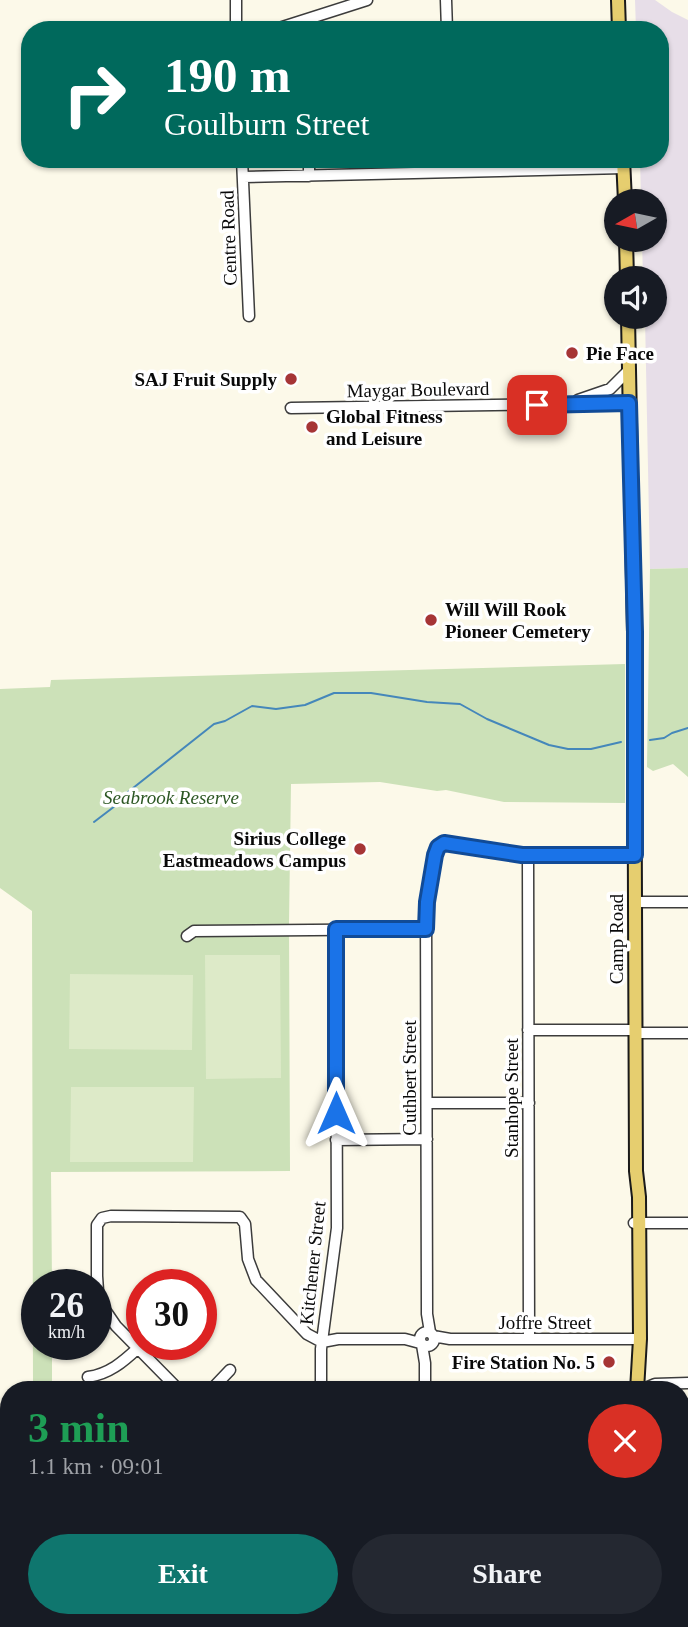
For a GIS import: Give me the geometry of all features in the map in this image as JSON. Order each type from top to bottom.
[{"type":"main road","points":[[618,0],[619,21]]},
{"type":"main road","points":[[623,168],[624,189]]},
{"type":"main road","name":"Camp Road","points":[[628,329],[635,632],[631,791],[635,855],[638,1381]]},
{"type":"main road","name":"Camp Road","points":[[637,1339],[639,1381]]},
{"type":"street","points":[[236,0],[236,21]]},
{"type":"street","points":[[316,21],[367,0]]},
{"type":"street","points":[[446,0],[447,21]]},
{"type":"street","name":"Centre Road","points":[[242,168],[249,316]]},
{"type":"street","points":[[309,168],[309,176]]},
{"type":"street","points":[[243,177],[537,168]]},
{"type":"street","points":[[564,404],[590,398],[610,389],[628,371]]},
{"type":"street","name":"Maygar Boulevard","points":[[291,408],[629,403]]},
{"type":"street","name":"Cuthbert Street","points":[[425,1381],[426,929],[435,855],[440,845],[454,844],[528,856]]},
{"type":"street","points":[[528,856],[635,855]]},
{"type":"street","name":"Stanhope Street","points":[[528,856],[530,1339]]},
{"type":"street","points":[[635,902],[688,901]]},
{"type":"street","name":"Kitchener Street","points":[[321,1381],[322,1337],[337,1228],[336,929]]},
{"type":"street","points":[[187,936],[194,932],[426,929]]},
{"type":"street","points":[[528,1030],[688,1033]]},
{"type":"street","points":[[427,1104],[529,1103]]},
{"type":"street","points":[[336,1140],[427,1139]]},
{"type":"street","name":"Joffre Street","points":[[126,1336],[111,1320],[100,1299],[97,1225],[106,1216],[240,1217],[246,1223],[247,1253],[253,1274],[300,1325],[322,1337],[637,1339]]},
{"type":"street","points":[[637,1223],[688,1223]]},
{"type":"street","points":[[88,1377],[108,1372],[126,1357]]},
{"type":"street","points":[[150,1360],[170,1381]]},
{"type":"street","points":[[220,1381],[230,1370]]},
{"type":"street","points":[[639,1375],[645,1381]]},
{"type":"shaded area","points":[[635,0],[655,0],[688,20],[688,568],[650,569],[645,329],[667,329],[667,266],[643,266],[642,252],[667,252],[667,189],[641,189],[640,168],[669,168],[669,21],[636,21]]},
{"type":"green space","points":[[688,568],[688,777],[673,764],[653,771],[647,767],[650,569]]},
{"type":"green space","name":"Seabrook Reserve","points":[[625,664],[625,803],[504,802],[446,790],[380,782],[291,784],[290,1171],[51,1172],[52,1269],[33,1269],[32,911],[0,888],[0,689],[50,687],[51,680]]},
{"type":"green space","points":[[205,955],[280,955],[281,1078],[206,1079]]},
{"type":"green space","points":[[70,974],[193,975],[192,1050],[69,1049]]},
{"type":"green space","points":[[71,1087],[194,1087],[193,1162],[70,1162]]},
{"type":"green space","name":"Seabrook Reserve","points":[[33,1360],[52,1360],[52,1381],[33,1381]]},
{"type":"waterway","points":[[94,822],[214,724],[252,706],[276,709],[305,705],[334,693],[371,693],[460,704],[487,719],[549,745],[568,749],[591,749],[621,742]]},
{"type":"waterway","points":[[650,740],[664,738],[688,728]]},
{"type":"place","name":"Pie Face","points":[[572,353]]},
{"type":"place","name":"SAJ Fruit Supply","points":[[291,379]]},
{"type":"place","name":"Global Fitness and Leisure","points":[[312,427]]},
{"type":"place","name":"Will Will Rook Pioneer Cemetery","points":[[431,620]]},
{"type":"place","name":"Sirius College Eastmeadows Campus","points":[[360,849]]},
{"type":"place","name":"Fire Station No. 5","points":[[609,1362]]},
{"type":"route","points":[[336,1113],[336,929],[426,929],[427,902],[436,850],[444,843],[522,855],[635,855],[635,632],[629,403],[537,405]]}]
